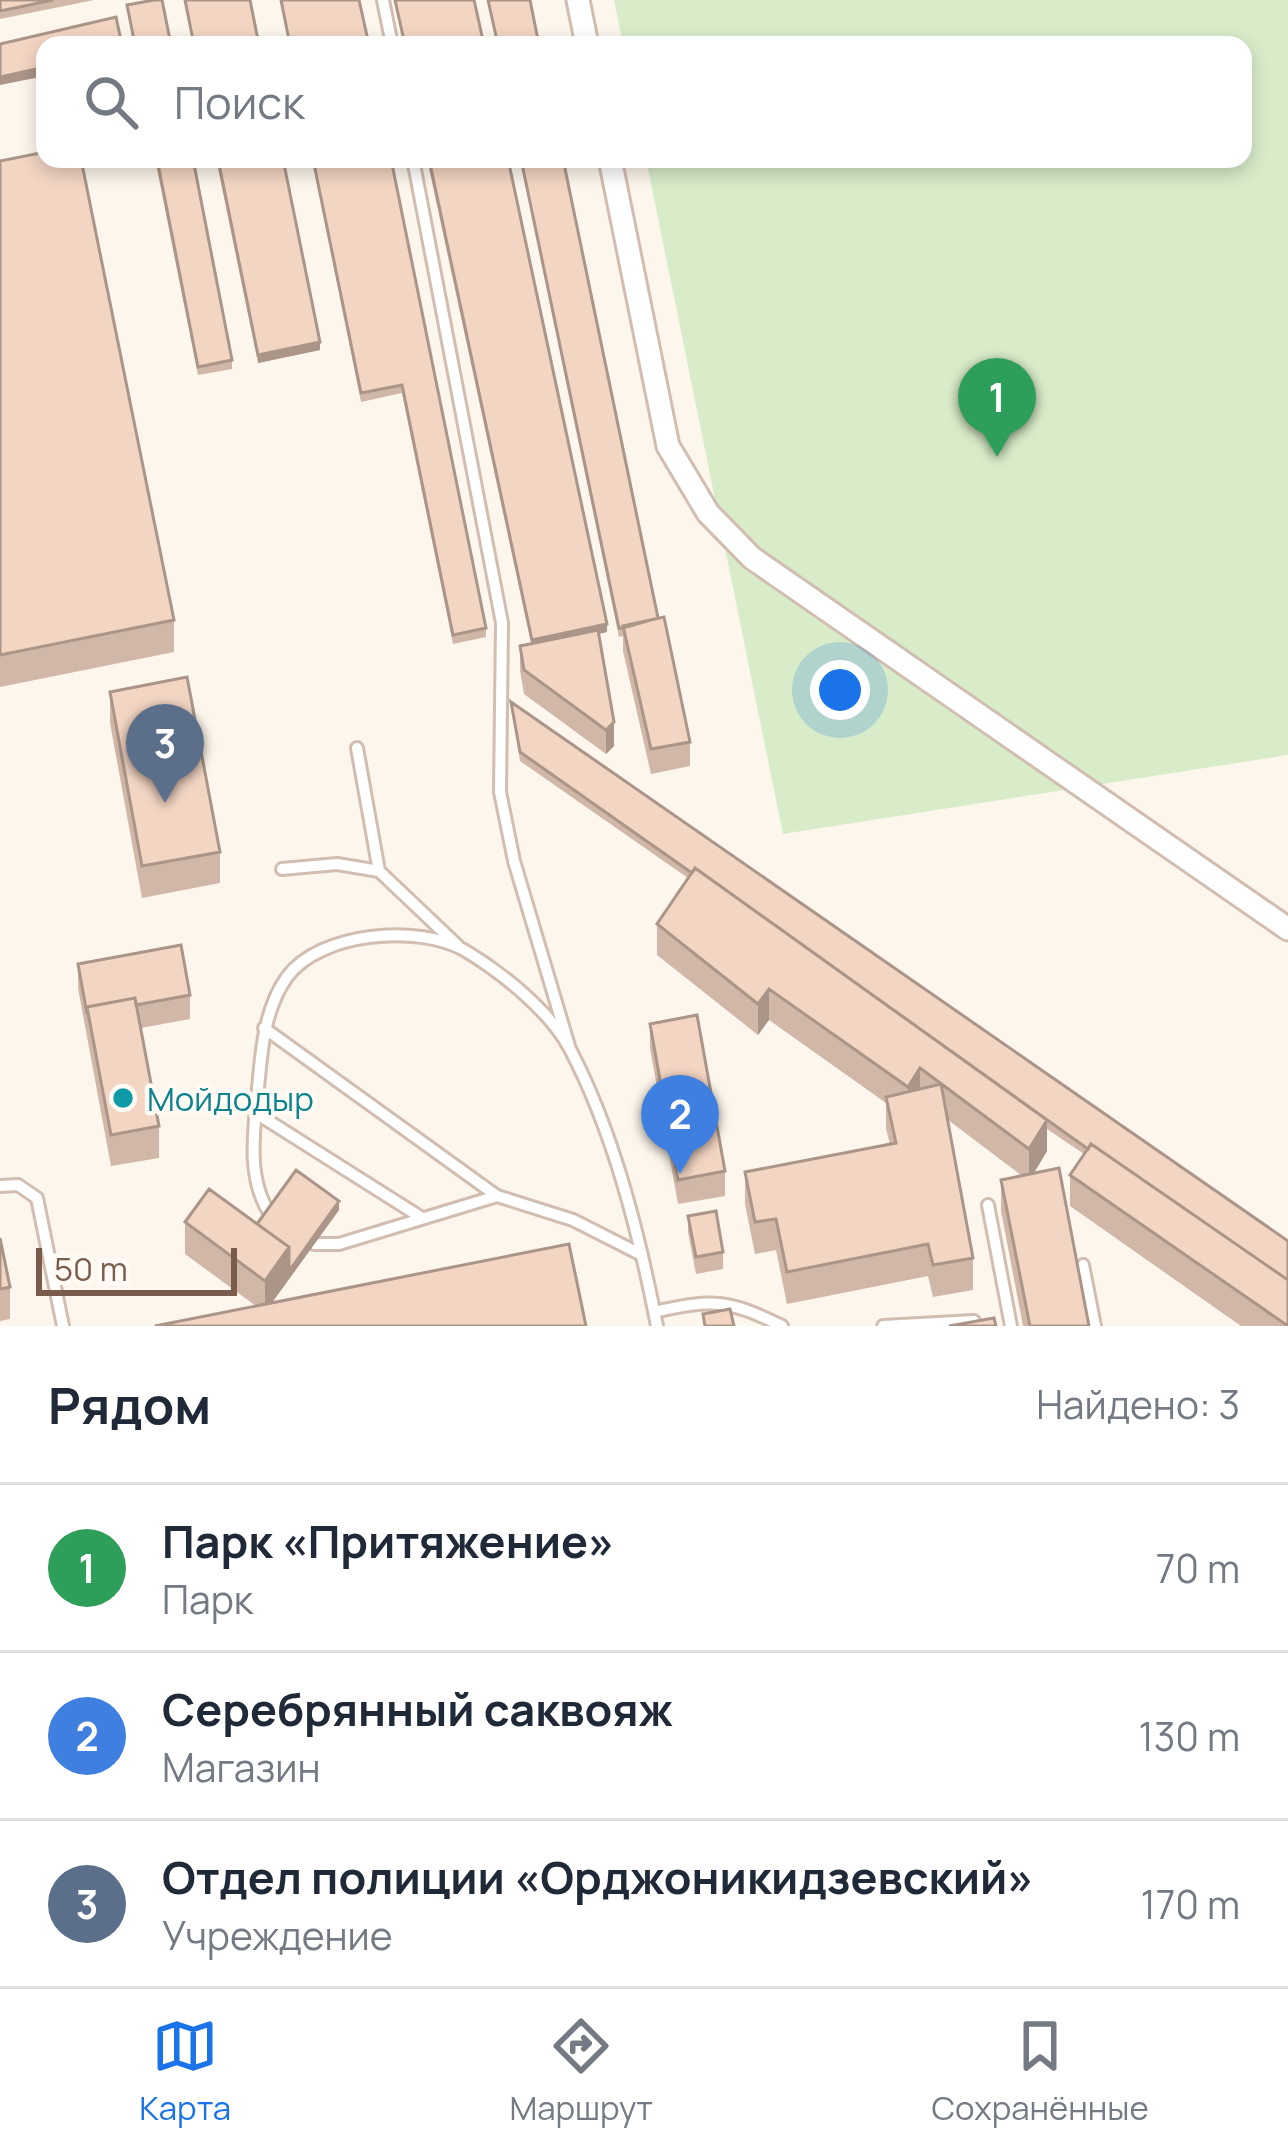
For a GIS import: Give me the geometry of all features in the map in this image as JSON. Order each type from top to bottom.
[{"type":"street","points":[[578,0],[585,36]]},
{"type":"street","points":[[612,168],[668,446],[708,513],[752,558],[1288,929]]},
{"type":"lane","points":[[383,0],[390,36]]},
{"type":"lane","points":[[415,168],[502,623],[500,793],[514,861],[568,1046],[610,1150],[642,1255],[657,1326]]},
{"type":"lane","points":[[357,748],[380,871]]},
{"type":"lane","points":[[282,869],[337,864],[380,871],[460,948],[536,1007],[568,1046]]},
{"type":"lane","points":[[269,1214],[255,1177],[256,1113],[264,1028],[288,976],[329,946],[363,936],[396,936],[460,948]]},
{"type":"lane","points":[[264,1028],[497,1196],[573,1220],[642,1255]]},
{"type":"lane","points":[[256,1113],[422,1218]]},
{"type":"lane","points":[[0,1186],[18,1185],[37,1198],[63,1326]]},
{"type":"lane","points":[[314,1244],[339,1244],[497,1196]]},
{"type":"lane","points":[[988,1205],[1011,1326]]},
{"type":"lane","points":[[1083,1265],[1095,1326]]},
{"type":"lane","points":[[654,1312],[712,1300],[735,1303],[782,1326]]},
{"type":"lane","points":[[883,1326],[974,1321]]},
{"type":"green space","points":[[614,0],[1288,0],[1288,755],[783,834],[648,168],[1252,168],[1252,36],[621,36]]},
{"type":"building","points":[[0,0],[53,0],[0,11]]},
{"type":"building","points":[[162,0],[169,36],[133,36],[127,5]]},
{"type":"building","points":[[185,0],[250,0],[257,36],[192,36]]},
{"type":"building","points":[[281,0],[359,0],[367,36],[288,36]]},
{"type":"building","points":[[395,0],[474,0],[482,36],[403,36]]},
{"type":"building","points":[[488,0],[530,0],[537,36],[496,36]]},
{"type":"building","points":[[116,17],[120,36],[36,36],[36,69],[0,77],[0,44]]},
{"type":"building","points":[[36,154],[36,168],[83,168],[174,620],[0,655],[0,161]]},
{"type":"building","points":[[159,168],[195,168],[232,360],[198,367]]},
{"type":"building","points":[[220,168],[285,168],[320,342],[258,355]]},
{"type":"building","points":[[315,168],[393,168],[486,628],[453,635],[402,385],[361,393]]},
{"type":"building","points":[[431,168],[510,168],[607,624],[532,640]]},
{"type":"building","points":[[523,168],[565,168],[658,618],[619,628]]},
{"type":"building","points":[[664,617],[690,742],[651,749],[623,626]]},
{"type":"building","points":[[598,630],[614,722],[606,730],[524,670],[520,646]]},
{"type":"building","points":[[187,677],[220,852],[142,866],[110,692]]},
{"type":"building","points":[[511,702],[1288,1241],[1288,1280],[1091,1144],[1088,1149],[695,868],[692,873],[520,752]]},
{"type":"building","points":[[695,868],[1047,1120],[1029,1149],[920,1068],[908,1087],[769,989],[758,1004],[657,924]]},
{"type":"building","points":[[181,945],[190,995],[136,1005],[135,998],[87,1007],[87,1014],[78,964]]},
{"type":"building","name":"Мойдодыр","points":[[135,998],[159,1126],[111,1135],[87,1007]]},
{"type":"building","points":[[697,1015],[725,1171],[678,1180],[650,1024]]},
{"type":"building","points":[[941,1084],[973,1258],[933,1265],[928,1244],[787,1272],[776,1219],[755,1222],[745,1172],[896,1143],[886,1097]]},
{"type":"building","points":[[1091,1144],[1288,1280],[1288,1326],[1070,1175]]},
{"type":"building","points":[[1059,1168],[1089,1326],[1030,1326],[1001,1180]]},
{"type":"building","points":[[296,1170],[339,1201],[289,1271],[289,1247],[257,1224]]},
{"type":"building","points":[[209,1189],[289,1247],[265,1281],[185,1222]]},
{"type":"building","points":[[716,1211],[723,1252],[696,1257],[688,1216]]},
{"type":"building","points":[[0,1238],[10,1287],[0,1289]]},
{"type":"building","points":[[569,1244],[586,1326],[155,1326]]},
{"type":"building","points":[[730,1309],[734,1326],[705,1326],[703,1314]]},
{"type":"building","points":[[994,1318],[996,1326],[949,1326]]},
{"type":"place","name":"Парк «Притяжение»","points":[[997,457]]},
{"type":"place","name":"Отдел полиции «Орджоникидзевский»","points":[[165,803]]},
{"type":"place","name":"Мойдодыр","points":[[123,1098]]},
{"type":"place","name":"Серебрянный саквояж","points":[[680,1174]]}]
